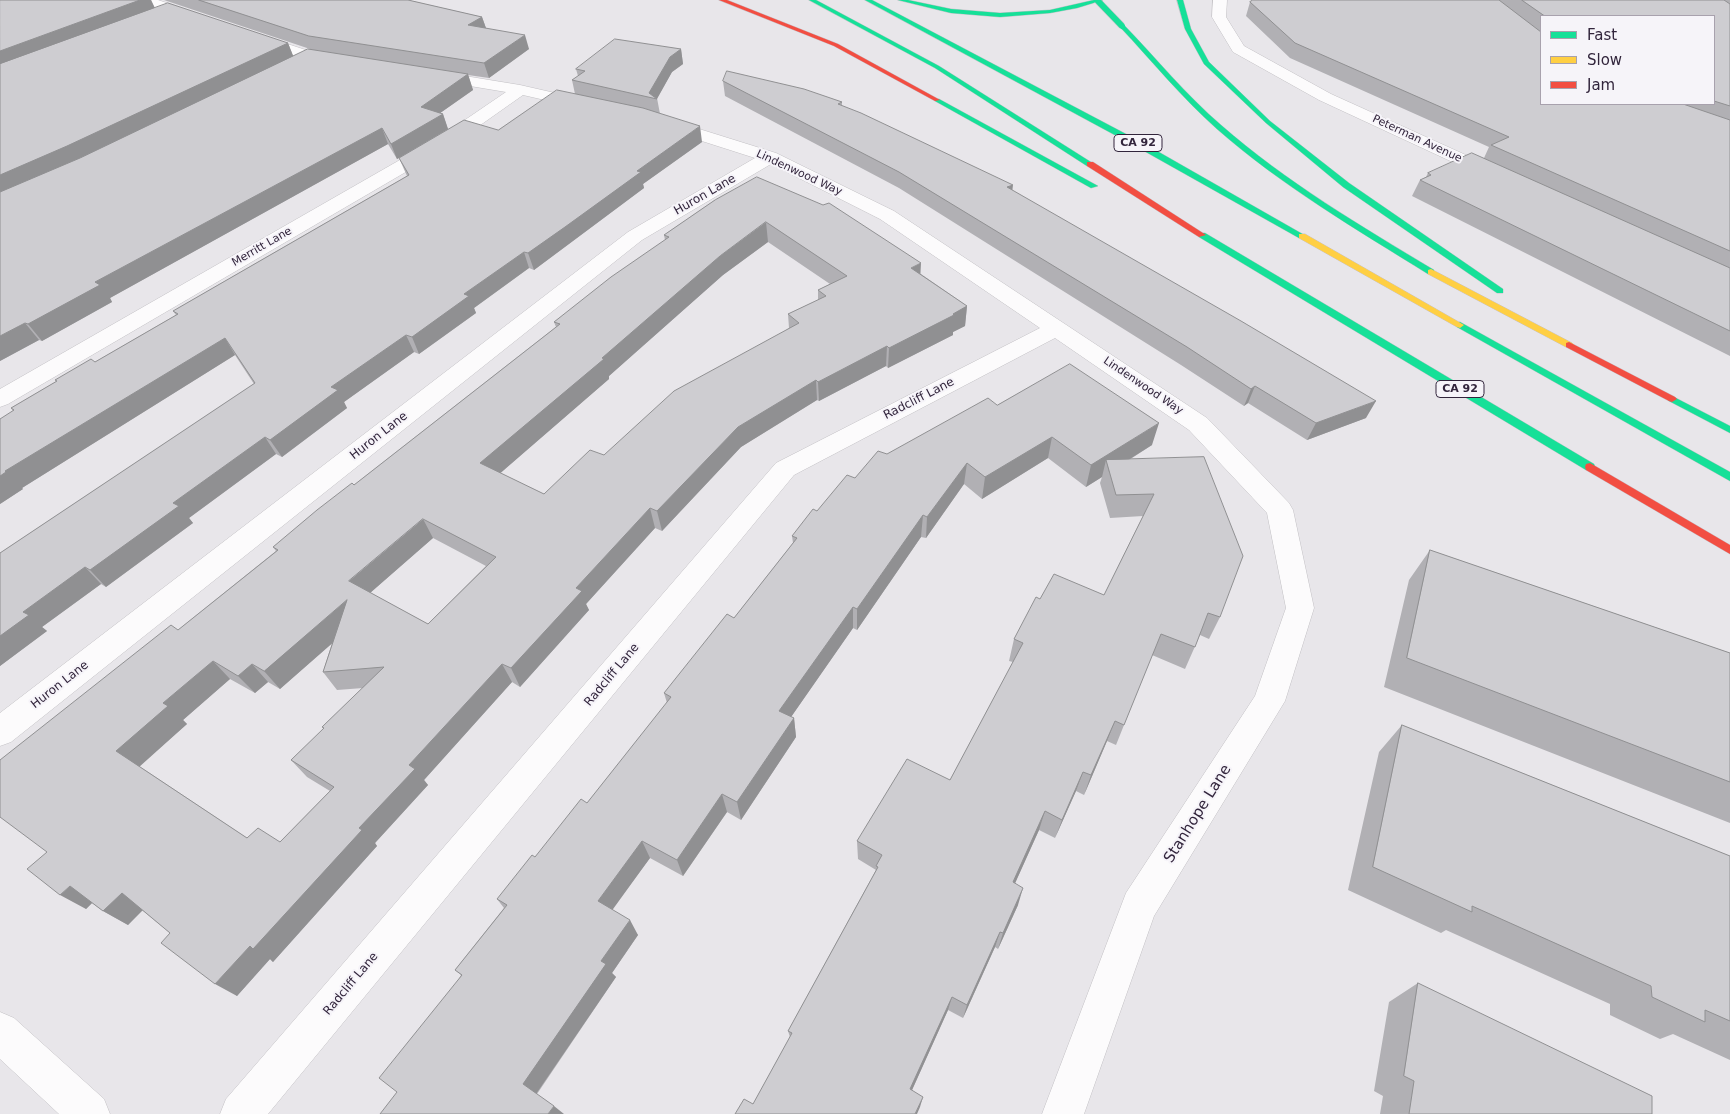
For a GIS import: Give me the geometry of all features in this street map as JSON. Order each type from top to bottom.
[{"type":"highway","points":[[722,0],[836,45],[1100,190]]},
{"type":"highway","name":"CA 92","points":[[812,0],[938,67],[1189,227],[1730,550]]},
{"type":"highway","name":"CA 92","points":[[868,0],[1149,149],[1730,477]]},
{"type":"highway","points":[[901,0],[936,9],[1006,16],[1080,8],[1100,0]]},
{"type":"highway","points":[[1097,0],[1218,126],[1266,166],[1323,206],[1436,275],[1730,430]]},
{"type":"highway","points":[[1180,0],[1188,29],[1206,63],[1268,122],[1346,185],[1506,295]]},
{"type":"highway","points":[[1127,201],[1189,227]]},
{"type":"highway","points":[[1530,311],[1609,365]]},
{"type":"street","points":[[144,0],[211,23]]},
{"type":"street","name":"Peterman Avenue","points":[[1220,0],[1219,17],[1238,49],[1325,97],[1505,180]]},
{"type":"street","points":[[156,18],[174,10]]},
{"type":"street","points":[[239,32],[312,57],[360,64]]},
{"type":"street","points":[[289,68],[312,57]]},
{"type":"street","points":[[416,74],[520,90],[604,108]]},
{"type":"street","name":"Merritt Lane","points":[[0,399],[446,141],[520,90]]},
{"type":"street","name":"Lindenwood Way","points":[[650,118],[770,157],[887,215],[1198,424],[1280,510]]},
{"type":"street","name":"Huron Lane","points":[[0,732],[635,236],[770,157]]},
{"type":"street","name":"Radcliff Lane","points":[[241,1114],[785,469],[1057,328]]},
{"type":"street","name":"Stanhope Lane","points":[[1062,1114],[1139,906],[1269,701],[1300,608],[1280,510]]},
{"type":"street","points":[[0,1032],[89,1114]]},
{"type":"building","points":[[0,0],[140,0],[0,51]]},
{"type":"building","points":[[199,0],[408,0],[482,17],[468,25],[525,35],[484,63],[309,36]]},
{"type":"building","points":[[1253,0],[1499,0],[1540,31],[1540,105],[1686,105],[1730,120],[1730,251],[1491,145],[1509,137],[1295,43],[1250,2]]},
{"type":"building","points":[[1522,0],[1724,0],[1730,4],[1730,106],[1715,101],[1715,15],[1544,15]]},
{"type":"building","points":[[168,3],[288,43],[67,146],[0,175],[0,64]]},
{"type":"building","points":[[615,39],[681,49],[670,57],[649,93],[657,99],[572,80],[585,71],[576,69]]},
{"type":"building","points":[[308,49],[468,74],[421,107],[443,114],[391,144],[382,128],[95,282],[100,285],[28,324],[25,323],[0,336],[0,192],[80,158]]},
{"type":"building","points":[[727,71],[804,89],[842,102],[838,104],[1013,185],[1007,187],[1376,401],[1316,423],[1255,386],[1251,389],[1187,347],[899,172],[723,81]]},
{"type":"building","points":[[557,90],[643,108],[700,126],[637,171],[641,172],[565,227],[528,253],[524,252],[464,294],[469,296],[412,337],[406,335],[331,387],[338,390],[270,440],[265,437],[173,503],[179,506],[90,570],[85,567],[23,612],[29,615],[0,636],[0,553],[255,383],[225,338],[5,471],[0,476],[0,419],[14,410],[11,408],[91,359],[95,362],[178,314],[173,311],[409,175],[399,158],[464,120],[498,130]]},
{"type":"building","points":[[1472,153],[1730,268],[1730,331],[1420,180],[1431,175],[1428,173]]},
{"type":"building","points":[[757,177],[823,205],[829,203],[921,263],[911,268],[967,306],[954,315],[889,348],[887,346],[818,382],[816,380],[738,427],[657,511],[650,508],[576,588],[582,591],[511,668],[502,664],[409,765],[415,769],[359,828],[362,830],[253,949],[250,946],[215,984],[161,943],[170,933],[122,893],[103,911],[70,886],[60,895],[27,869],[47,852],[0,817],[0,760],[171,625],[178,630],[278,550],[273,547],[317,510],[352,483],[354,485],[560,324],[554,322],[611,277],[669,237],[664,235],[715,200]],"holes":[[[766,222],[847,276],[818,290],[826,296],[788,314],[799,323],[674,391],[604,455],[590,450],[544,494],[480,463],[604,359],[602,358],[720,256]],[[423,519],[496,557],[428,624],[349,581]],[[347,600],[323,672],[384,667],[291,760],[334,787],[280,842],[258,828],[247,838],[116,751],[168,706],[163,703],[213,661],[238,676],[252,664],[264,671]]]},
{"type":"building","points":[[1070,364],[1159,423],[1091,465],[1052,437],[985,477],[967,463],[927,517],[923,515],[857,609],[853,607],[779,711],[794,718],[737,802],[722,794],[677,860],[642,841],[598,901],[630,920],[601,961],[606,964],[523,1084],[554,1106],[548,1114],[380,1114],[397,1092],[379,1078],[462,975],[455,970],[507,905],[497,899],[532,855],[535,857],[581,799],[587,803],[671,697],[664,693],[727,614],[734,618],[797,538],[792,536],[813,509],[817,511],[847,475],[855,478],[878,451],[887,454],[988,398],[997,405]]},
{"type":"building","points":[[1204,457],[1243,556],[1220,617],[1208,613],[1195,647],[1161,634],[1124,725],[1115,721],[1091,775],[1083,772],[1062,820],[1045,811],[1013,882],[1023,888],[1003,933],[1000,932],[967,1005],[952,997],[910,1089],[923,1097],[915,1114],[735,1114],[744,1099],[753,1104],[792,1033],[788,1031],[878,867],[876,866],[882,855],[857,841],[907,759],[950,780],[1023,643],[1014,639],[1036,597],[1040,599],[1054,574],[1104,595],[1154,494],[1116,495],[1106,460]]},
{"type":"building","points":[[1430,550],[1730,653],[1730,782],[1407,658]]},
{"type":"building","points":[[1402,725],[1730,856],[1730,1021],[1705,1010],[1705,1022],[1652,997],[1651,986],[1472,906],[1472,912],[1373,867]]},
{"type":"building","points":[[1418,983],[1652,1096],[1652,1114],[1409,1114],[1414,1081],[1404,1076]]},
{"type":"traffic: fast","points":[[812,0],[937,67],[1090,164]]},
{"type":"traffic: fast","points":[[868,0],[1140,145],[1302,236]]},
{"type":"traffic: fast","points":[[901,0],[951,11],[1000,15],[1050,12],[1100,0]]},
{"type":"traffic: fast","points":[[1097,0],[1122,26]]},
{"type":"traffic: fast","points":[[1180,0],[1188,29],[1206,63],[1268,122],[1346,185],[1500,291]]},
{"type":"traffic: fast","points":[[1122,26],[1194,103],[1244,148],[1322,204],[1431,272]]},
{"type":"traffic: fast","points":[[937,100],[1094,186]]},
{"type":"traffic: fast","points":[[1202,235],[1590,467]]},
{"type":"traffic: fast","points":[[1460,325],[1730,477]]},
{"type":"traffic: fast","points":[[1672,399],[1730,430]]},
{"type":"traffic: slow","points":[[1302,236],[1460,325]]},
{"type":"traffic: slow","points":[[1431,272],[1569,345]]},
{"type":"traffic: jam","points":[[722,0],[836,45],[937,100]]},
{"type":"traffic: jam","points":[[1090,164],[1202,235]]},
{"type":"traffic: jam","points":[[1569,345],[1672,399]]},
{"type":"traffic: jam","points":[[1590,467],[1730,550]]}]
